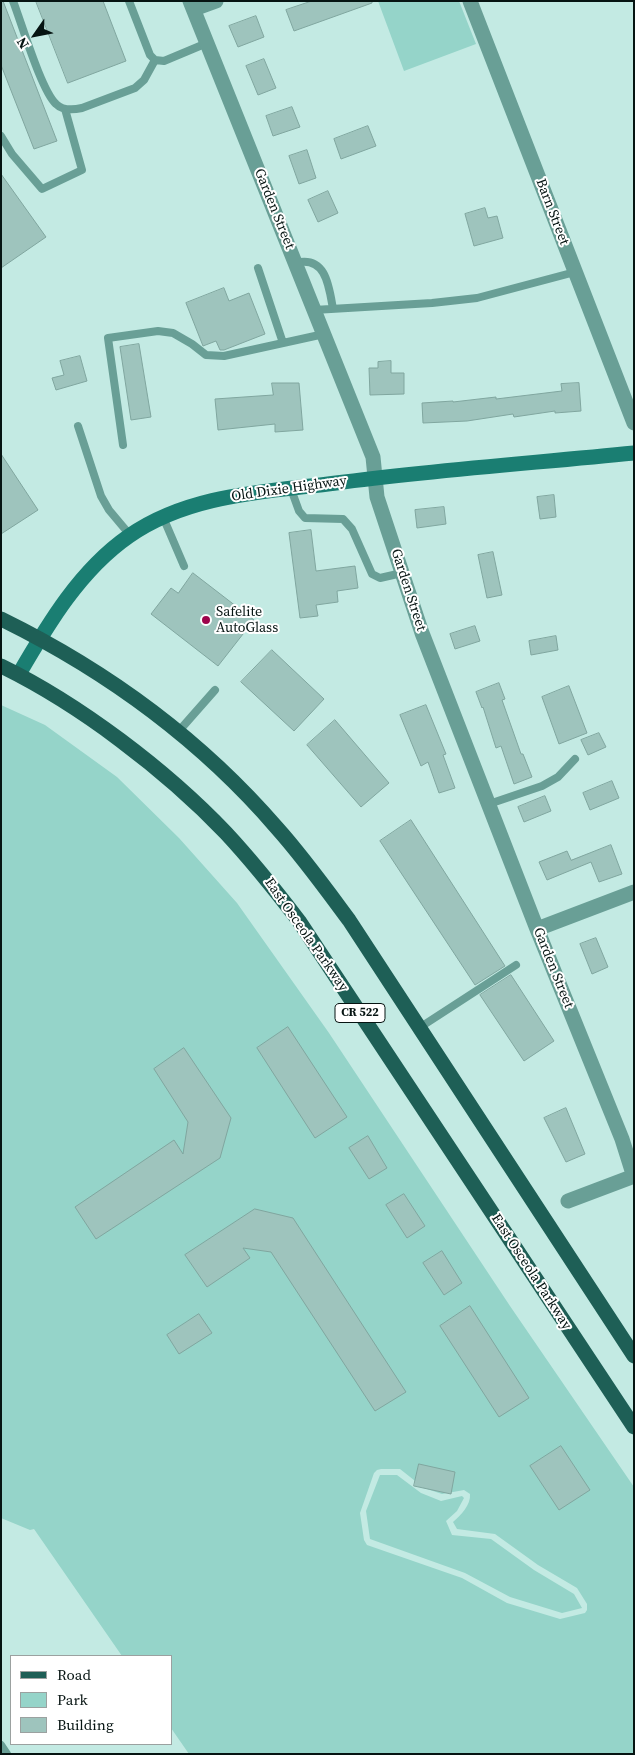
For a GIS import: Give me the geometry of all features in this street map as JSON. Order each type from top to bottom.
[{"type":"main road","name":"CR 522","points":[[1,620],[40,638],[100,674],[142,704],[215,764],[276,827],[350,920],[634,1356]]},
{"type":"main road","name":"East Osceola Parkway","points":[[1,666],[19,674],[83,714],[136,753],[185,793],[263,874],[299,921],[634,1427]]},
{"type":"street","points":[[192,5],[216,1]]},
{"type":"street","name":"Barn Street","points":[[470,1],[634,423]]},
{"type":"street","name":"Garden Street","points":[[192,5],[373,457],[377,497],[422,633],[537,929],[622,1139],[634,1176]]},
{"type":"street","name":"Old Dixie Highway","points":[[19,674],[40,638],[86,576],[116,546],[163,517],[189,506],[225,498],[374,478],[634,453]]},
{"type":"street","points":[[537,929],[634,892]]},
{"type":"street","points":[[568,1201],[634,1176]]},
{"type":"lane","points":[[13,1],[45,86],[57,105],[65,109],[74,110],[82,108],[135,88],[144,80],[155,60]]},
{"type":"lane","points":[[129,1],[150,55],[155,60],[164,61],[207,43]]},
{"type":"lane","points":[[1,136],[12,154],[42,189],[82,170],[65,109]]},
{"type":"lane","points":[[295,263],[304,260],[315,263],[320,268],[326,277],[333,309]]},
{"type":"lane","points":[[258,268],[283,342]]},
{"type":"lane","points":[[314,310],[432,304],[477,298],[575,272]]},
{"type":"lane","points":[[124,445],[108,338],[158,331],[173,333],[206,355],[224,356],[324,334]]},
{"type":"lane","points":[[78,426],[101,496],[108,510],[130,536]]},
{"type":"lane","points":[[291,489],[299,511],[305,518],[343,519],[352,529],[372,574],[380,578],[402,573]]},
{"type":"lane","points":[[163,517],[184,566]]},
{"type":"lane","points":[[178,732],[215,690]]},
{"type":"lane","points":[[489,804],[542,786],[558,777],[576,759]]},
{"type":"lane","points":[[419,1028],[516,965]]},
{"type":"lane","points":[[1,1745],[7,1754]]},
{"type":"green space","points":[[378,1],[459,1],[476,44],[404,71]]},
{"type":"green space","points":[[1,705],[45,725],[117,777],[179,838],[237,903],[329,1033],[510,1306],[634,1487],[634,1754],[189,1754],[172,1729],[172,1655],[121,1655],[34,1529],[30,1530],[1,1518]],"holes":[[[381,1469],[400,1469],[424,1488],[442,1494],[464,1490],[470,1494],[467,1506],[453,1522],[457,1529],[495,1534],[538,1565],[577,1588],[587,1604],[585,1613],[560,1619],[507,1603],[462,1578],[367,1545],[364,1540],[360,1513],[374,1473]]]},
{"type":"green space","points":[[380,1475],[397,1475],[421,1493],[441,1501],[462,1496],[464,1498],[457,1511],[446,1521],[452,1535],[491,1539],[534,1570],[574,1594],[582,1608],[562,1613],[510,1597],[465,1573],[370,1539],[366,1511]]},
{"type":"building","points":[[1,1],[3,1],[57,141],[34,149],[1,65]]},
{"type":"building","points":[[36,1],[103,1],[126,61],[68,83]]},
{"type":"building","points":[[312,1],[372,1],[372,3],[294,31],[286,10]]},
{"type":"building","points":[[256,16],[264,37],[238,47],[229,26]]},
{"type":"building","points":[[264,59],[276,88],[258,95],[246,66]]},
{"type":"building","points":[[292,107],[300,127],[273,136],[266,116]]},
{"type":"building","points":[[368,126],[376,146],[341,159],[334,139]]},
{"type":"building","points":[[307,150],[316,178],[299,184],[289,156]]},
{"type":"building","points":[[1,174],[46,237],[1,268]]},
{"type":"building","points":[[328,191],[338,213],[318,222],[308,200]]},
{"type":"building","points":[[485,208],[488,218],[497,216],[503,238],[474,246],[465,214]]},
{"type":"building","points":[[224,288],[229,301],[249,293],[265,334],[220,350],[216,341],[203,346],[186,303]]},
{"type":"building","points":[[139,344],[151,417],[131,420],[120,347]]},
{"type":"building","points":[[80,356],[87,381],[56,390],[52,378],[64,375],[60,361]]},
{"type":"building","points":[[391,361],[391,373],[404,373],[404,394],[370,395],[369,368],[378,368],[378,362]]},
{"type":"building","points":[[272,383],[299,383],[303,430],[275,432],[275,424],[218,430],[215,399],[273,395]]},
{"type":"building","points":[[579,383],[581,411],[555,413],[555,411],[514,417],[513,414],[467,421],[423,423],[422,403],[453,402],[496,397],[496,399],[562,391],[561,384]]},
{"type":"building","points":[[1,454],[38,510],[1,534]]},
{"type":"building","points":[[554,495],[556,517],[540,519],[537,497]]},
{"type":"building","points":[[444,507],[446,524],[417,528],[415,510]]},
{"type":"building","points":[[311,530],[316,571],[355,566],[358,588],[337,591],[338,602],[316,605],[318,616],[300,618],[289,533]]},
{"type":"building","points":[[493,552],[502,595],[487,598],[478,555]]},
{"type":"building","points":[[193,573],[254,620],[218,666],[151,614],[171,588],[178,593]]},
{"type":"building","points":[[475,626],[480,641],[455,649],[450,634]]},
{"type":"building","points":[[556,636],[558,650],[531,655],[529,641]]},
{"type":"building","points":[[272,650],[324,699],[294,731],[241,682]]},
{"type":"building","points":[[499,683],[505,699],[502,700],[521,754],[523,754],[532,777],[514,784],[501,746],[496,748],[483,707],[476,692]]},
{"type":"building","points":[[569,686],[587,733],[559,744],[542,697]]},
{"type":"building","points":[[426,705],[446,754],[443,755],[455,788],[439,793],[428,762],[421,766],[400,715]]},
{"type":"building","points":[[335,720],[389,783],[361,807],[307,745]]},
{"type":"building","points":[[599,733],[606,747],[588,755],[581,740]]},
{"type":"building","points":[[612,781],[619,798],[590,810],[583,793]]},
{"type":"building","points":[[545,796],[551,811],[524,822],[518,807]]},
{"type":"building","points":[[411,820],[505,966],[475,985],[380,841]]},
{"type":"building","points":[[611,845],[622,874],[599,882],[591,862],[547,880],[539,862],[567,851],[571,860]]},
{"type":"building","points":[[596,938],[608,967],[592,974],[580,944]]},
{"type":"building","points":[[511,975],[554,1041],[524,1061],[480,995]]},
{"type":"building","points":[[288,1027],[347,1117],[315,1138],[257,1048]]},
{"type":"building","points":[[184,1048],[231,1118],[220,1158],[96,1239],[75,1207],[174,1140],[183,1154],[188,1122],[154,1069]]},
{"type":"building","points":[[566,1108],[585,1154],[566,1162],[544,1118]]},
{"type":"building","points":[[368,1136],[387,1168],[369,1179],[349,1148]]},
{"type":"building","points":[[404,1194],[425,1226],[407,1238],[386,1205]]},
{"type":"building","points":[[255,1209],[293,1218],[406,1392],[375,1411],[271,1252],[243,1248],[250,1258],[207,1287],[185,1255]]},
{"type":"building","points":[[442,1251],[462,1283],[444,1295],[423,1263]]},
{"type":"building","points":[[470,1306],[529,1398],[499,1417],[440,1326]]},
{"type":"building","points":[[199,1314],[212,1333],[179,1354],[167,1335]]},
{"type":"building","points":[[561,1446],[590,1490],[559,1510],[530,1466]]},
{"type":"building","points":[[419,1464],[455,1472],[451,1494],[414,1486]]},
{"type":"place","name":"Safelite AutoGlass","points":[[206,620]]}]
